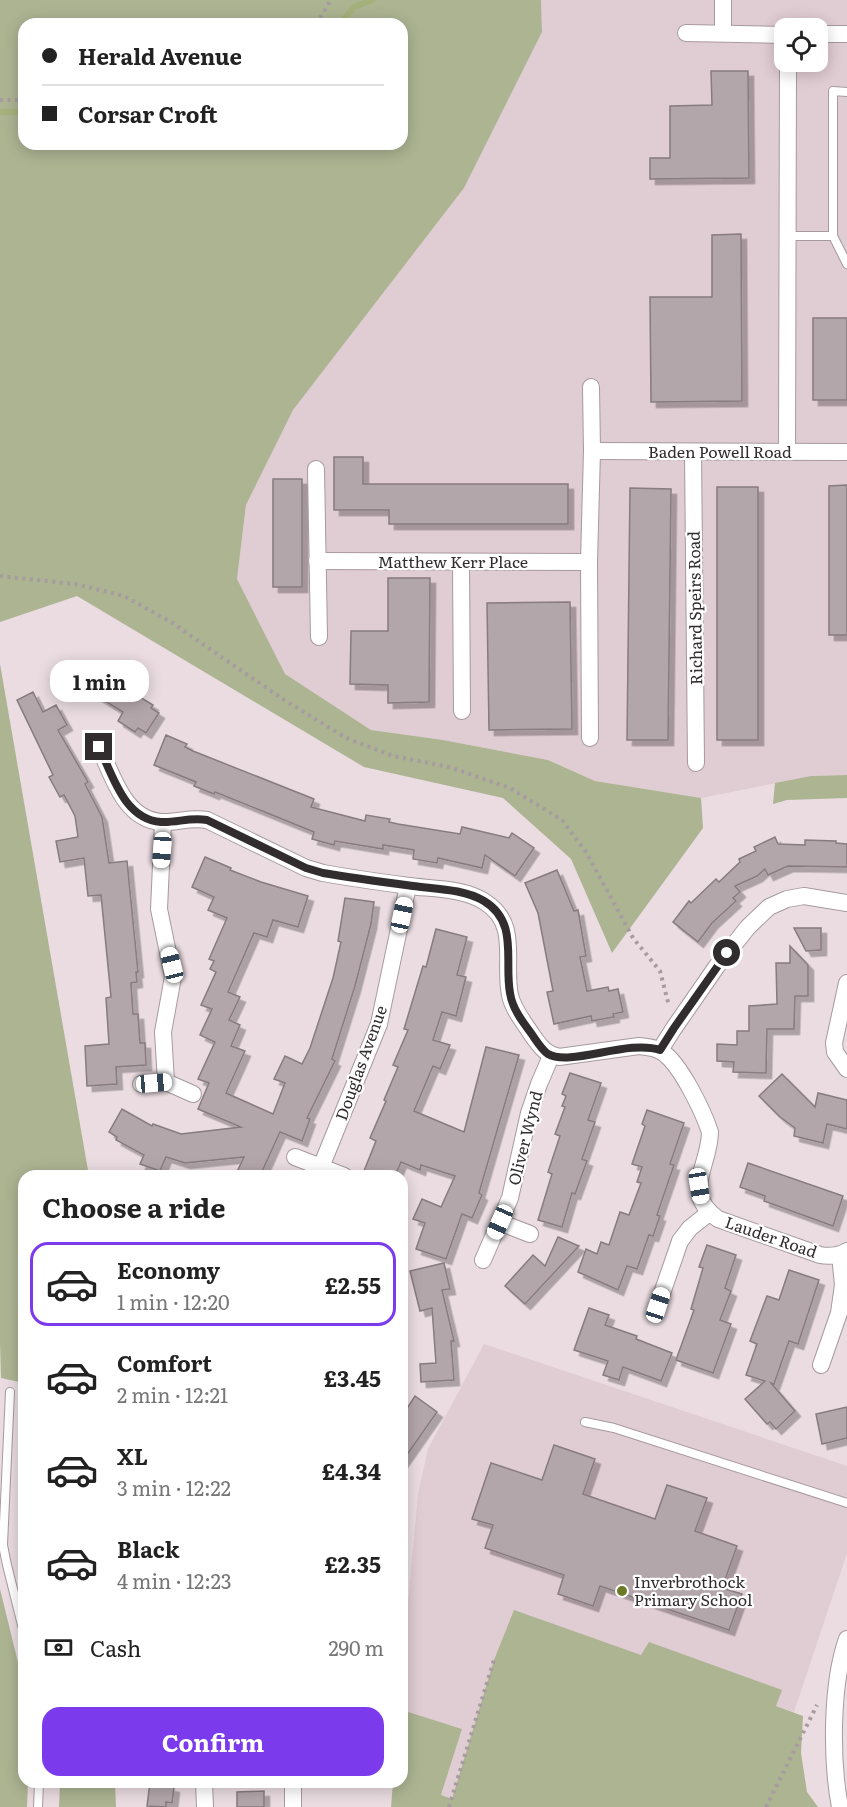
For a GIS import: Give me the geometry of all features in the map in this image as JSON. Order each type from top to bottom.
[{"type":"street","points":[[723,0],[723,33]]},
{"type":"street","points":[[686,33],[774,35]]},
{"type":"street","points":[[828,34],[847,34]]},
{"type":"street","points":[[788,72],[788,452]]},
{"type":"street","points":[[590,738],[591,387]]},
{"type":"street","name":"Baden Powell Road","points":[[592,451],[847,452]]},
{"type":"street","name":"Richard Speirs Road","points":[[693,452],[696,763]]},
{"type":"street","points":[[316,469],[319,637]]},
{"type":"street","name":"Matthew Kerr Place","points":[[317,561],[589,562]]},
{"type":"street","points":[[461,562],[462,711]]},
{"type":"street","points":[[99,747],[121,793],[133,810],[151,820],[164,822],[194,818],[207,820],[306,868],[323,873],[473,896],[486,902],[495,910],[507,929],[510,994],[515,1009],[543,1050],[551,1056],[570,1057],[639,1046],[660,1050],[748,927],[769,907],[787,899],[804,896],[847,903]]},
{"type":"street","points":[[164,822],[159,909],[173,977],[163,1032],[166,1082]]},
{"type":"street","name":"Douglas Avenue","points":[[321,1167],[379,1024],[408,886]]},
{"type":"street","points":[[847,983],[834,1043],[835,1053],[847,1069]]},
{"type":"street","name":"Lauder Road","points":[[660,1050],[677,1066],[710,1132],[710,1142],[699,1186],[701,1199],[709,1213],[718,1219],[820,1255],[844,1253]]},
{"type":"street","name":"Oliver Wynd","points":[[483,1260],[500,1222],[515,1179],[529,1113],[538,1084],[551,1056]]},
{"type":"street","points":[[141,1084],[166,1082],[193,1094]]},
{"type":"street","points":[[295,1157],[329,1170]]},
{"type":"street","points":[[658,1305],[680,1241],[690,1228],[709,1213]]},
{"type":"street","points":[[500,1222],[530,1234]]},
{"type":"street","points":[[821,1365],[838,1313],[843,1285],[844,1253]]},
{"type":"street","points":[[840,1807],[835,1780],[835,1716],[847,1639]]},
{"type":"street","points":[[204,1788],[205,1807]]},
{"type":"street","points":[[293,1788],[293,1807]]},
{"type":"lane","points":[[847,92],[833,91],[833,236],[847,264]]},
{"type":"lane","points":[[788,236],[833,236]]},
{"type":"lane","points":[[10,1392],[3,1545],[18,1610]]},
{"type":"lane","points":[[585,1422],[614,1428],[847,1503]]},
{"type":"lane","points":[[38,1807],[39,1788]]},
{"type":"path","points":[[320,18],[331,0]]},
{"type":"path","points":[[0,100],[18,100]]},
{"type":"path","points":[[0,576],[75,584],[124,596],[171,622],[281,698],[346,738],[393,756],[449,767],[510,788],[561,820],[586,852],[633,938],[660,971],[674,1028]]},
{"type":"path","points":[[449,1807],[494,1660]]},
{"type":"path","points":[[766,1807],[819,1701]]},
{"type":"shaded area","points":[[541,0],[847,0],[847,775],[811,776],[701,798],[595,781],[548,760],[443,740],[371,730],[285,675],[237,579],[246,505],[293,410],[464,188],[542,32]]},
{"type":"shaded area","name":"Inverbrothock Primary School","points":[[484,1344],[847,1466],[847,1553],[794,1712],[776,1706],[475,1807],[441,1796],[462,1729],[408,1712],[408,1603],[418,1494],[428,1449]]},
{"type":"green space","points":[[0,0],[541,0],[542,32],[464,188],[293,410],[246,505],[237,579],[285,674],[371,730],[443,740],[548,760],[595,781],[701,798],[703,828],[612,953],[571,859],[503,798],[364,767],[77,596],[0,622]]},
{"type":"green space","points":[[0,664],[88,1170],[18,1170],[18,1382],[1,1378]]},
{"type":"green space","points":[[847,775],[847,798],[787,800],[773,804],[775,783],[811,776]]},
{"type":"green space","points":[[0,1589],[18,1662],[18,1788],[28,1788],[27,1807],[0,1807]]},
{"type":"green space","points":[[514,1610],[641,1655],[649,1642],[782,1690],[776,1706],[803,1716],[801,1753],[807,1792],[818,1807],[391,1807],[393,1788],[408,1788],[408,1712],[462,1729],[441,1795],[452,1799],[494,1660]]},
{"type":"green space","points":[[60,1788],[115,1788],[116,1807],[59,1807]]},
{"type":"building","points":[[711,71],[748,71],[749,178],[650,179],[650,158],[670,158],[670,106],[712,105]]},
{"type":"building","points":[[741,234],[742,401],[651,402],[650,297],[712,297],[712,235]]},
{"type":"building","points":[[813,318],[847,318],[847,400],[813,400]]},
{"type":"building","points":[[334,457],[363,457],[363,484],[568,484],[568,524],[389,524],[389,510],[334,510]]},
{"type":"building","points":[[273,479],[302,479],[302,587],[273,587]]},
{"type":"building","points":[[847,485],[847,635],[829,635],[829,486]]},
{"type":"building","points":[[717,487],[758,487],[758,740],[717,740]]},
{"type":"building","points":[[630,488],[671,489],[668,740],[627,740]]},
{"type":"building","points":[[388,578],[430,578],[429,702],[388,703],[388,685],[350,684],[351,631],[388,631]]},
{"type":"building","points":[[570,602],[572,729],[489,730],[487,603]]},
{"type":"building","points":[[101,668],[122,681],[120,685],[153,705],[151,708],[159,713],[146,733],[138,728],[135,732],[118,721],[123,712],[87,690]]},
{"type":"building","points":[[33,692],[43,712],[56,705],[67,725],[58,730],[88,782],[85,784],[102,817],[109,863],[127,861],[138,972],[136,972],[137,982],[131,983],[133,1014],[138,1014],[140,1043],[145,1043],[146,1065],[116,1067],[117,1084],[87,1086],[85,1046],[109,1044],[106,998],[111,997],[101,895],[88,896],[84,858],[60,862],[56,841],[78,837],[75,816],[64,795],[60,797],[49,777],[53,775],[17,700]]},
{"type":"building","points":[[166,735],[187,744],[185,747],[193,751],[314,799],[311,807],[365,821],[366,815],[390,819],[389,822],[398,824],[460,834],[462,827],[509,838],[512,833],[534,848],[515,876],[485,855],[482,868],[438,858],[437,863],[413,859],[414,850],[383,845],[383,849],[335,841],[334,845],[312,839],[314,832],[215,792],[214,794],[194,786],[196,782],[154,765]]},
{"type":"building","points":[[775,837],[778,844],[805,845],[805,840],[836,841],[836,843],[847,844],[847,867],[788,866],[768,875],[765,869],[757,876],[735,886],[740,892],[733,898],[736,901],[712,923],[698,942],[673,922],[689,901],[691,903],[716,879],[719,882],[740,862],[739,859],[756,851],[754,847]]},
{"type":"building","points":[[205,857],[261,882],[308,896],[298,927],[273,920],[267,937],[254,933],[228,992],[240,997],[229,1020],[240,1025],[231,1046],[245,1051],[226,1093],[273,1114],[285,1083],[274,1079],[285,1056],[302,1064],[310,1048],[333,978],[341,942],[338,941],[345,898],[374,902],[371,924],[355,986],[332,1059],[335,1061],[307,1118],[310,1119],[302,1141],[280,1132],[263,1170],[238,1170],[244,1157],[185,1163],[166,1157],[160,1170],[157,1170],[140,1164],[144,1155],[116,1140],[117,1137],[109,1132],[122,1109],[152,1126],[153,1124],[181,1134],[241,1127],[198,1109],[209,1083],[198,1079],[215,1042],[200,1035],[212,1009],[201,1005],[216,972],[210,969],[214,961],[209,959],[227,918],[208,910],[214,897],[192,887]]},
{"type":"building","points":[[557,870],[574,911],[578,910],[586,956],[580,957],[587,991],[608,987],[609,991],[618,989],[623,1012],[613,1014],[614,1017],[592,1021],[591,1016],[554,1024],[547,992],[553,991],[538,913],[525,883]]},
{"type":"building","points":[[794,928],[821,928],[821,950],[806,951]]},
{"type":"building","points":[[436,929],[467,937],[457,975],[466,977],[456,1016],[442,1012],[433,1040],[450,1045],[440,1069],[433,1066],[414,1111],[464,1132],[486,1047],[519,1055],[479,1193],[482,1195],[472,1218],[462,1214],[446,1259],[416,1249],[425,1223],[413,1219],[422,1199],[441,1207],[455,1176],[421,1165],[420,1170],[401,1162],[398,1170],[364,1170],[376,1141],[370,1138],[398,1067],[393,1065],[408,1030],[404,1029],[423,966],[426,967]]},
{"type":"building","points":[[790,946],[808,965],[808,996],[795,996],[794,1029],[767,1029],[766,1073],[733,1072],[734,1062],[717,1061],[717,1044],[737,1045],[737,1031],[749,1031],[749,1006],[777,1004],[776,963],[790,963]]},
{"type":"building","points":[[570,1073],[601,1083],[588,1120],[595,1122],[582,1159],[587,1161],[575,1194],[572,1193],[562,1227],[538,1220],[552,1174],[548,1172],[560,1136],[555,1134],[565,1107],[562,1106],[566,1096],[562,1094]]},
{"type":"building","points":[[782,1074],[815,1107],[818,1093],[847,1100],[847,1129],[827,1124],[823,1143],[794,1136],[795,1128],[759,1096]]},
{"type":"building","points":[[647,1110],[684,1123],[670,1164],[674,1165],[657,1215],[660,1216],[653,1236],[649,1235],[637,1269],[627,1266],[618,1290],[578,1272],[586,1249],[597,1254],[601,1242],[609,1245],[620,1212],[629,1215],[641,1183],[637,1182],[642,1167],[632,1164],[645,1126],[642,1124]]},
{"type":"building","points":[[748,1163],[843,1196],[833,1226],[764,1201],[765,1196],[740,1187]]},
{"type":"building","points":[[558,1237],[579,1246],[525,1304],[505,1286],[533,1255],[545,1266]]},
{"type":"building","points":[[707,1245],[736,1255],[725,1288],[731,1291],[720,1320],[731,1324],[713,1373],[676,1360],[694,1310],[691,1309],[703,1268],[699,1267]]},
{"type":"building","points":[[444,1263],[450,1289],[442,1290],[454,1341],[451,1341],[454,1380],[421,1382],[420,1364],[436,1363],[432,1308],[420,1311],[410,1271]]},
{"type":"building","points":[[789,1270],[819,1280],[798,1344],[789,1341],[774,1384],[771,1383],[795,1411],[776,1429],[770,1422],[767,1424],[745,1399],[765,1381],[746,1375],[757,1344],[750,1341],[767,1296],[779,1300]]},
{"type":"building","points":[[589,1308],[609,1315],[605,1325],[637,1336],[636,1339],[672,1353],[661,1381],[623,1367],[619,1380],[603,1375],[608,1361],[574,1350]]},
{"type":"building","points":[[415,1396],[437,1412],[408,1453],[408,1407]]},
{"type":"building","points":[[847,1407],[847,1438],[822,1444],[816,1414]]},
{"type":"building","points":[[554,1445],[595,1459],[583,1494],[655,1519],[667,1485],[707,1498],[695,1531],[737,1546],[722,1588],[742,1594],[729,1630],[600,1586],[593,1606],[558,1594],[564,1575],[485,1548],[493,1525],[472,1519],[491,1463],[542,1480]]},
{"type":"building","points":[[149,1788],[174,1788],[172,1803],[166,1802],[166,1807],[147,1806]]},
{"type":"building","points":[[264,1791],[264,1807],[237,1807],[237,1792]]},
{"type":"waterway","points":[[345,18],[354,7],[373,0]]},
{"type":"waterway","points":[[0,112],[18,112]]},
{"type":"place","name":"Inverbrothock Primary School","points":[[622,1591]]},
{"type":"route","points":[[99,747],[121,793],[133,810],[142,817],[164,822],[194,818],[207,820],[306,868],[323,873],[459,892],[486,902],[495,910],[507,929],[508,978],[515,1009],[543,1050],[551,1056],[570,1057],[639,1046],[660,1050],[727,953]]}]
